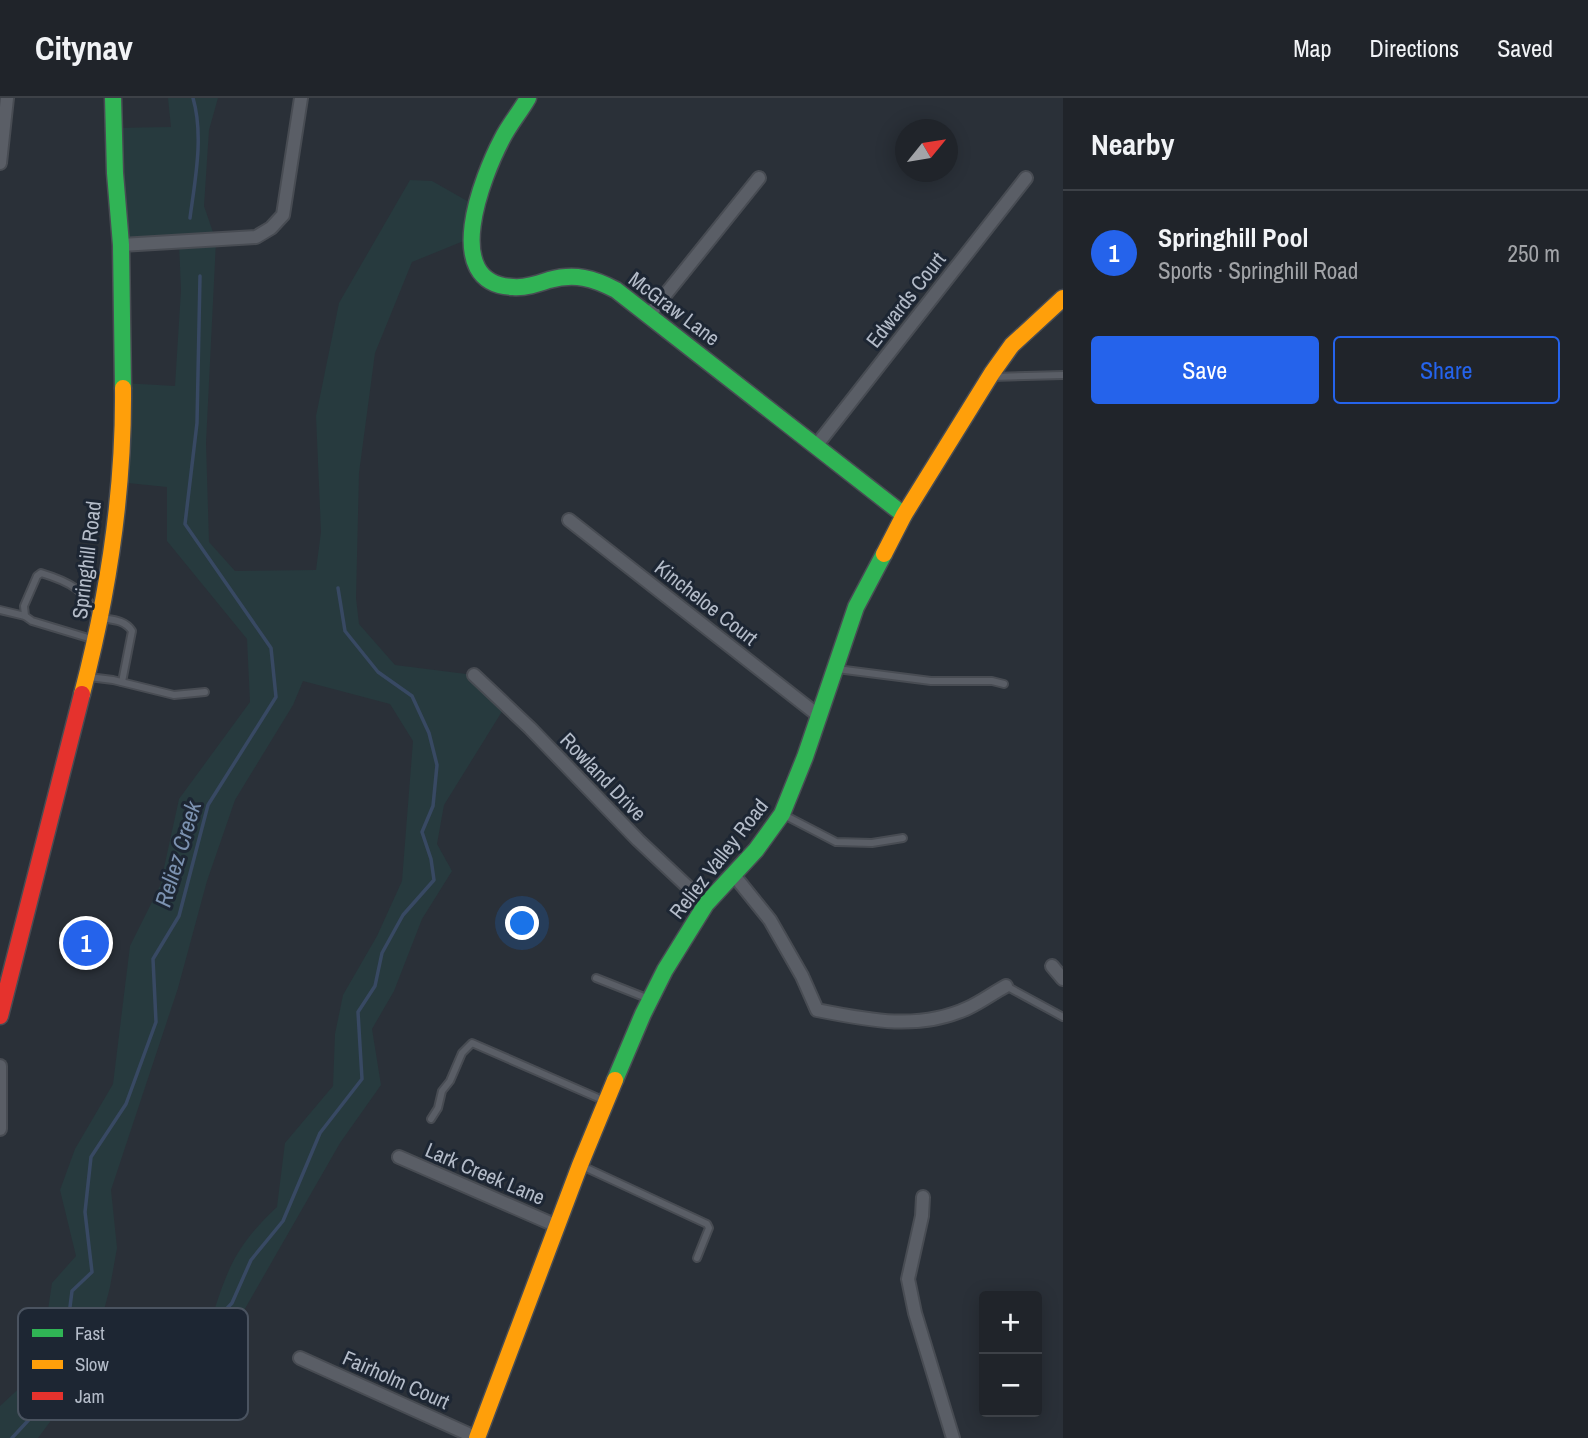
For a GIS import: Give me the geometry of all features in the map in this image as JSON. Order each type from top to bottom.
[{"type":"street","points":[[0,163],[7,98]]},
{"type":"street","name":"Springhill Road","points":[[0,1016],[101,618],[123,431],[121,245],[113,98]]},
{"type":"street","points":[[121,245],[256,237],[271,228],[283,215],[300,98]]},
{"type":"street","name":"McGraw Lane","points":[[528,98],[502,139],[476,206],[470,248],[474,267],[489,280],[506,287],[522,287],[571,276],[590,278],[617,290],[904,515]]},
{"type":"street","name":"Edwards Court","points":[[816,446],[1026,177]]},
{"type":"street","points":[[649,315],[759,178]]},
{"type":"street","name":"Reliez Valley Road","points":[[477,1438],[580,1165],[650,999],[706,904],[755,850],[782,814],[856,607],[904,515],[1012,345],[1063,298]]},
{"type":"street","name":"Kincheloe Court","points":[[569,520],[818,716]]},
{"type":"street","name":"Rowland Drive","points":[[474,675],[530,728],[638,840],[706,904]]},
{"type":"street","points":[[733,874],[770,920],[802,976],[817,1010],[875,1021],[901,1023],[926,1020],[967,1009],[1006,986]]},
{"type":"street","points":[[1052,966],[1063,979]]},
{"type":"street","points":[[0,1066],[0,1129]]},
{"type":"street","name":"Lark Creek Lane","points":[[399,1157],[556,1226]]},
{"type":"street","points":[[923,1197],[922,1216],[908,1279],[915,1313],[953,1438]]},
{"type":"street","name":"Fairholm Court","points":[[300,1358],[477,1438]]},
{"type":"lane","points":[[990,377],[1063,375]]},
{"type":"lane","points":[[25,616],[24,606],[37,576],[41,573],[82,591],[101,618],[118,620],[132,631],[122,682]]},
{"type":"lane","points":[[0,610],[97,640]]},
{"type":"lane","points":[[835,668],[931,681],[992,681],[1004,684]]},
{"type":"lane","points":[[87,677],[122,682],[174,695],[205,692]]},
{"type":"lane","points":[[782,814],[836,842],[872,843],[903,838]]},
{"type":"lane","points":[[596,978],[650,999]]},
{"type":"lane","points":[[1006,986],[1063,1017]]},
{"type":"lane","points":[[431,1119],[462,1053],[472,1043],[607,1101]]},
{"type":"lane","points":[[580,1165],[707,1224],[709,1228],[696,1258]]},
{"type":"green space","points":[[168,98],[218,98],[209,130],[204,206],[216,241],[206,443],[209,542],[235,571],[316,570],[321,532],[316,416],[339,303],[410,180],[432,181],[476,206],[471,238],[412,262],[375,353],[359,473],[356,598],[359,624],[395,665],[474,675],[506,705],[444,805],[437,844],[452,871],[422,919],[394,991],[372,1029],[381,1085],[340,1143],[245,1308],[215,1308],[238,1253],[277,1207],[285,1143],[333,1086],[335,1034],[343,995],[377,936],[402,881],[413,741],[390,704],[303,681],[293,705],[235,800],[207,881],[178,988],[111,1190],[117,1248],[105,1308],[48,1308],[52,1283],[76,1256],[60,1190],[75,1149],[113,1084],[130,946],[160,886],[179,799],[250,702],[247,639],[167,541],[167,487],[118,482],[123,383],[175,386],[181,290],[179,243],[121,245],[114,128],[171,127]]},
{"type":"green space","points":[[18,1389],[18,1420],[51,1420],[38,1438],[0,1438],[0,1406]]},
{"type":"water","points":[[71,931],[105,940],[101,956],[67,946]]},
{"type":"waterway","name":"Reliez Creek","points":[[190,218],[198,143],[193,98]]},
{"type":"waterway","name":"Reliez Creek","points":[[70,1308],[72,1291],[92,1272],[85,1212],[91,1157],[126,1104],[156,1022],[153,959],[179,916],[208,805],[276,697],[271,648],[185,524],[197,423],[200,276]]},
{"type":"waterway","points":[[227,1308],[251,1260],[283,1221],[320,1133],[362,1079],[358,1012],[375,986],[382,953],[403,915],[434,880],[431,859],[422,832],[433,806],[437,765],[429,733],[412,696],[378,672],[345,631],[338,588]]},
{"type":"waterway","name":"Reliez Creek","points":[[12,1438],[29,1420]]},
{"type":"traffic: fast","points":[[113,98],[121,245],[123,388]]},
{"type":"traffic: fast","points":[[528,98],[502,139],[485,177],[473,225],[472,248],[477,268],[491,281],[513,287],[576,277],[599,282],[616,290],[904,515]]},
{"type":"traffic: fast","points":[[615,1080],[665,970],[706,904],[756,850],[782,814],[805,757],[856,607],[884,554]]},
{"type":"traffic: slow","points":[[884,554],[904,515],[992,373],[1012,345],[1063,298]]},
{"type":"traffic: slow","points":[[82,694],[100,619],[113,542],[121,465],[123,388]]},
{"type":"traffic: slow","points":[[477,1438],[615,1080]]},
{"type":"traffic: jam","points":[[0,1016],[82,694]]},
{"type":"place","name":"Springhill Pool","points":[[86,943]]}]
